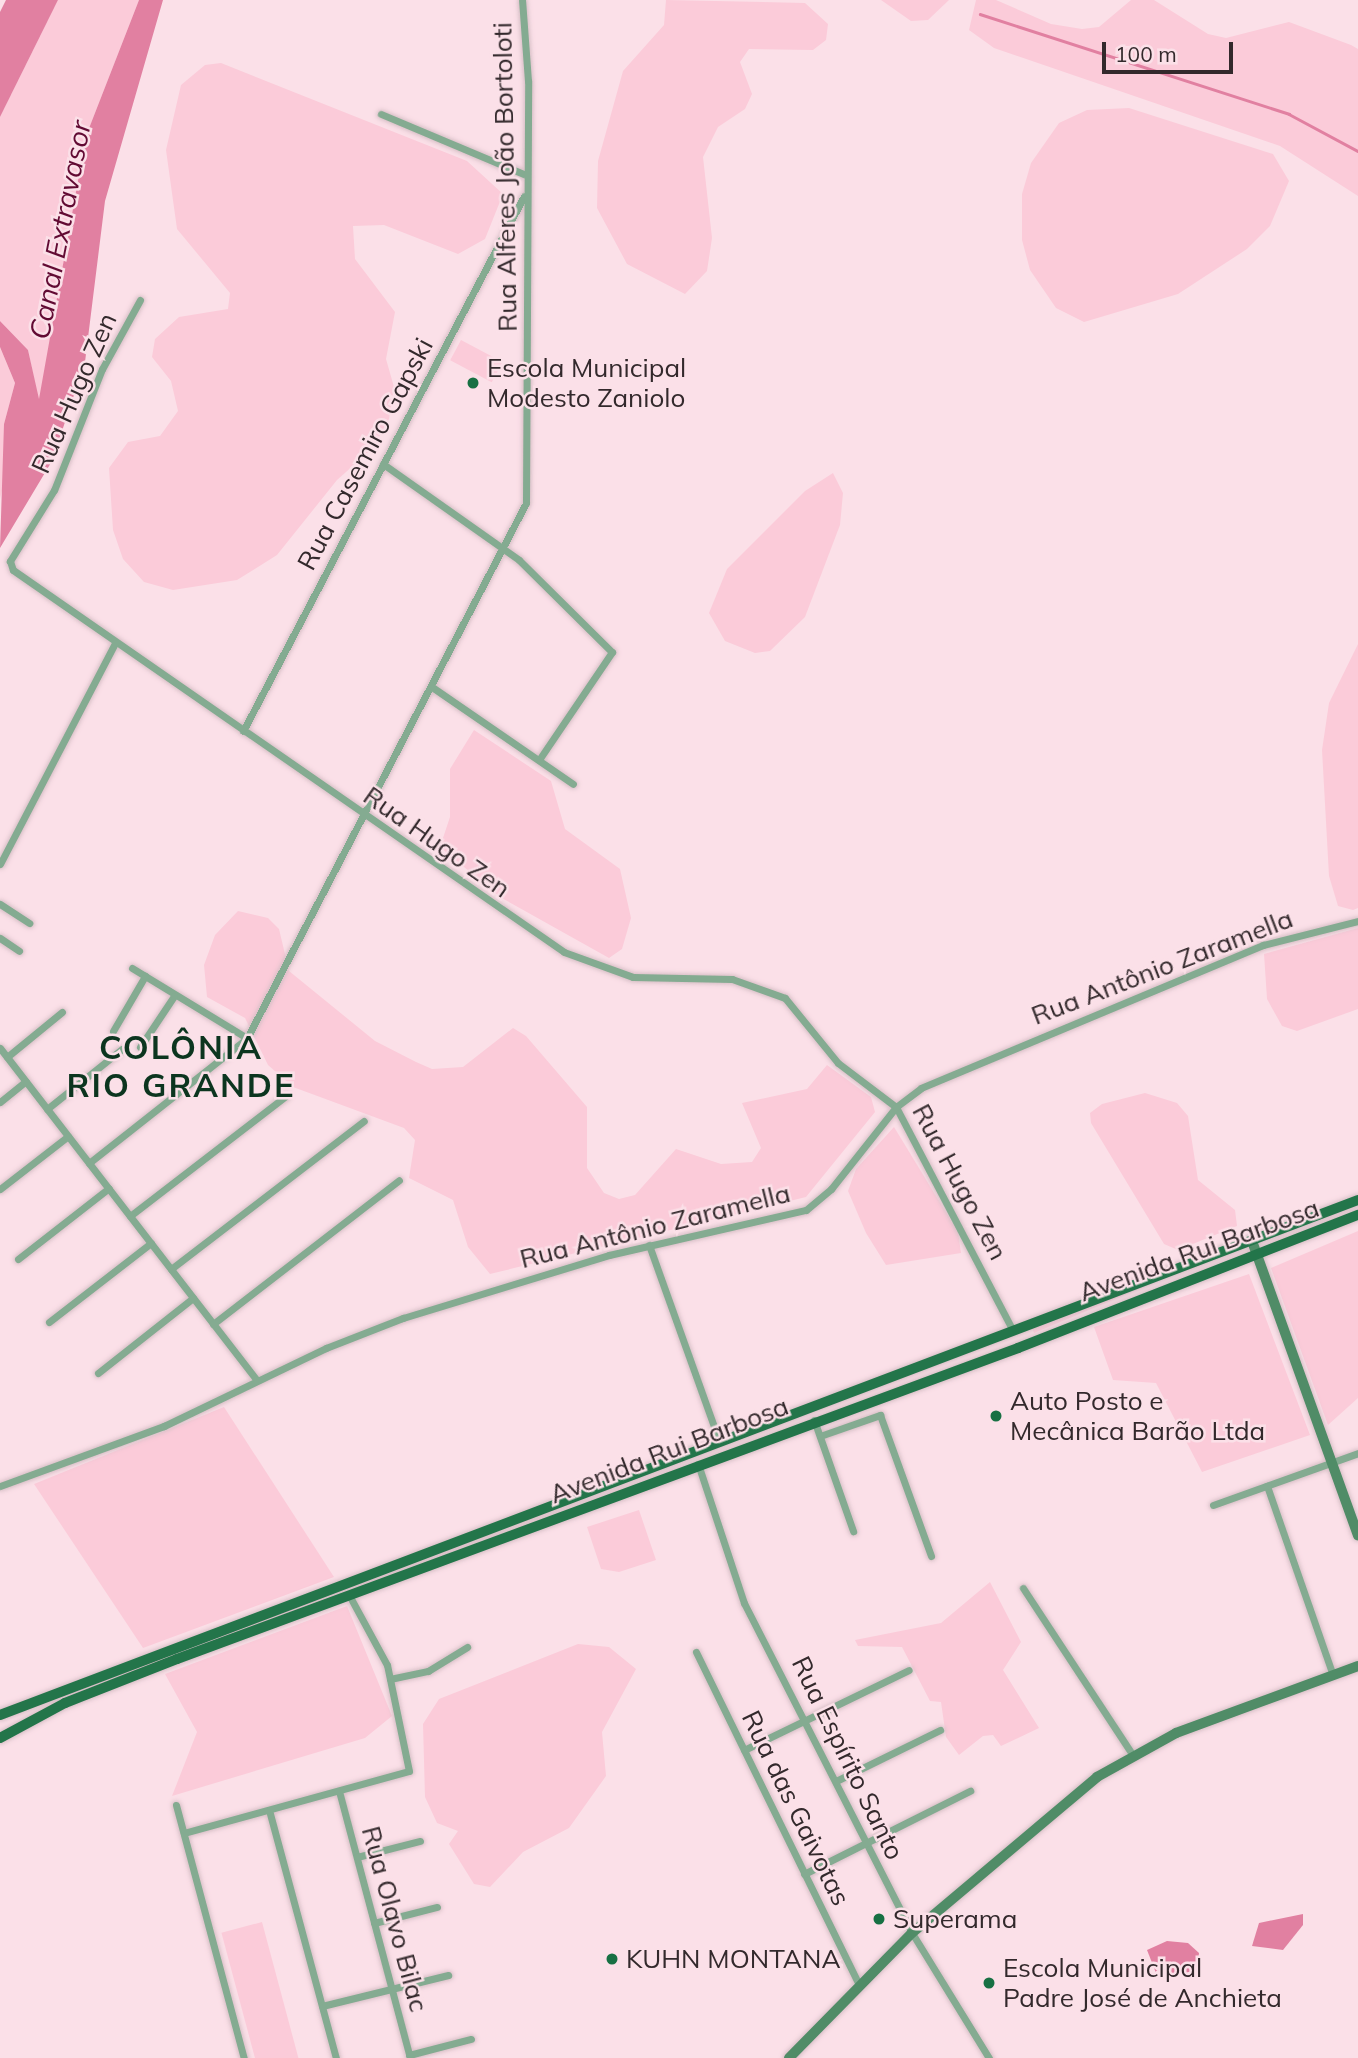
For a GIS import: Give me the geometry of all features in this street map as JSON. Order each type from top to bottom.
[{"type":"main road","name":"Avenida Rui Barbosa","points":[[0,1715],[1358,1200]]},
{"type":"main road","name":"Avenida Rui Barbosa","points":[[0,1738],[65,1703],[814,1419],[1020,1347],[1358,1215]]},
{"type":"main road","points":[[1015,1328],[1027,1336],[1020,1347],[1007,1343],[1015,1328]]},
{"type":"street","name":"Rua Alferes João Bortoloti","points":[[247,1038],[432,687],[503,548],[531,485],[522,0]]},
{"type":"street","points":[[381,114],[524,174]]},
{"type":"street","name":"Rua Casemiro Gapski","points":[[243,731],[524,196]]},
{"type":"street","name":"Rua Hugo Zen","points":[[140,300],[102,369],[54,490],[10,561],[13,570],[521,926],[585,962],[633,977],[719,978],[777,993],[838,1063],[896,1107],[1015,1328]]},
{"type":"street","points":[[383,464],[503,548],[612,652],[539,760]]},
{"type":"street","points":[[0,864],[116,643]]},
{"type":"street","points":[[432,687],[573,784]]},
{"type":"street","points":[[0,904],[29,923]]},
{"type":"street","name":"Rua Antônio Zaramella","points":[[0,1486],[154,1430],[256,1379],[403,1318],[649,1245],[806,1210],[831,1189],[896,1107],[921,1088],[1263,945],[1358,921]]},
{"type":"street","points":[[0,938],[19,951]]},
{"type":"street","points":[[89,1163],[247,1038],[132,968]]},
{"type":"street","points":[[113,1031],[145,976]]},
{"type":"street","points":[[140,1047],[174,996]]},
{"type":"street","points":[[7,1057],[62,1013]]},
{"type":"street","points":[[0,1048],[256,1379]]},
{"type":"street","points":[[47,1109],[122,1049]]},
{"type":"street","points":[[0,1102],[26,1081]]},
{"type":"street","points":[[130,1216],[286,1096]]},
{"type":"street","points":[[171,1269],[364,1121]]},
{"type":"street","points":[[0,1189],[68,1136]]},
{"type":"street","points":[[213,1324],[399,1180]]},
{"type":"street","points":[[18,1259],[108,1188]]},
{"type":"street","points":[[1252,1241],[1357,1529]]},
{"type":"street","points":[[49,1322],[151,1243]]},
{"type":"street","points":[[649,1245],[719,1441]]},
{"type":"street","points":[[97,1373],[193,1298]]},
{"type":"street","points":[[820,1436],[880,1415],[931,1556]]},
{"type":"street","points":[[814,1419],[853,1531]]},
{"type":"street","points":[[1213,1505],[1358,1453]]},
{"type":"street","name":"Rua Espírito Santo","points":[[698,1463],[740,1593],[912,1933],[989,2058]]},
{"type":"street","points":[[1267,1486],[1333,1675]]},
{"type":"street","points":[[1023,1588],[1132,1754]]},
{"type":"street","points":[[184,1833],[410,1772],[390,1679],[349,1595]]},
{"type":"street","points":[[390,1679],[428,1671],[467,1647]]},
{"type":"street","name":"Rua das Gaivotas","points":[[696,1652],[858,1983]]},
{"type":"street","points":[[789,2058],[858,1983],[912,1933],[1072,1796],[1132,1754],[1358,1667]]},
{"type":"street","points":[[744,1750],[909,1670]]},
{"type":"street","points":[[836,1782],[940,1730]]},
{"type":"street","name":"Rua Olavo Bilac","points":[[339,1791],[410,2057]]},
{"type":"street","points":[[804,1874],[970,1791]]},
{"type":"street","points":[[176,1805],[244,2058]]},
{"type":"street","points":[[269,1810],[336,2058]]},
{"type":"street","points":[[357,1857],[420,1841]]},
{"type":"street","points":[[374,1923],[436,1907]]},
{"type":"street","points":[[322,2006],[448,1975]]},
{"type":"street","points":[[410,2057],[471,2039]]},
{"type":"shaded area","points":[[6,0],[58,0],[0,117],[0,12]]},
{"type":"shaded area","points":[[58,0],[139,0],[86,136],[39,403],[28,350],[0,321],[0,117]]},
{"type":"shaded area","points":[[139,0],[163,0],[105,201],[85,362],[52,461],[0,548],[4,424],[15,383],[0,347],[0,321],[28,350],[39,399],[86,136]]},
{"type":"shaded area","points":[[666,0],[805,3],[828,24],[826,40],[813,50],[749,49],[740,62],[752,94],[745,109],[718,127],[703,157],[712,238],[707,271],[685,294],[627,264],[597,208],[598,161],[623,71],[664,25]]},
{"type":"shaded area","points":[[881,0],[949,0],[928,20],[911,21]]},
{"type":"shaded area","points":[[976,0],[996,0],[1051,24],[1082,29],[1099,27],[1131,0],[1154,0],[1208,34],[1226,38],[1289,22],[1351,45],[1358,49],[1358,196],[1280,146],[994,48],[969,30]]},
{"type":"shaded area","points":[[221,63],[467,161],[503,194],[485,239],[458,254],[384,225],[353,226],[355,259],[395,312],[386,359],[394,387],[389,419],[373,448],[337,480],[277,555],[237,580],[173,590],[144,582],[123,559],[113,530],[109,468],[128,442],[160,436],[178,411],[171,381],[152,357],[155,339],[179,317],[228,309],[230,293],[177,229],[166,150],[181,85],[205,65]]},
{"type":"shaded area","points":[[1129,108],[1273,154],[1289,181],[1270,226],[1247,249],[1178,294],[1084,322],[1056,308],[1030,270],[1022,240],[1022,194],[1031,163],[1059,123],[1087,110]]},
{"type":"shaded area","points":[[461,340],[502,362],[492,382],[450,360]]},
{"type":"shaded area","points":[[0,347],[15,383],[4,424],[7,469],[0,499]]},
{"type":"shaded area","points":[[833,473],[843,493],[840,525],[805,617],[770,651],[755,653],[725,641],[709,613],[727,569],[805,491]]},
{"type":"shaded area","points":[[1358,644],[1358,908],[1353,910],[1338,906],[1329,876],[1322,750],[1329,703]]},
{"type":"shaded area","points":[[474,730],[551,781],[565,829],[620,869],[631,918],[622,949],[609,958],[500,897],[440,847],[450,817],[450,769]]},
{"type":"shaded area","points":[[238,911],[268,918],[279,929],[289,971],[375,1041],[432,1069],[463,1067],[513,1028],[526,1036],[587,1107],[587,1168],[604,1193],[619,1199],[635,1195],[676,1149],[721,1164],[752,1162],[761,1148],[742,1103],[807,1089],[827,1065],[871,1097],[875,1112],[806,1197],[490,1274],[468,1247],[453,1200],[409,1178],[415,1140],[404,1128],[293,1087],[268,1065],[245,1018],[207,997],[204,965],[215,935]]},
{"type":"shaded area","points":[[1358,928],[1358,1009],[1297,1031],[1282,1026],[1267,999],[1264,954]]},
{"type":"shaded area","points":[[1145,1093],[1177,1103],[1188,1116],[1198,1180],[1235,1210],[1237,1226],[1178,1250],[1164,1244],[1091,1123],[1090,1113],[1102,1104]]},
{"type":"shaded area","points":[[894,1127],[958,1232],[961,1253],[886,1265],[866,1233],[848,1191],[856,1169]]},
{"type":"shaded area","points":[[1358,1231],[1358,1398],[1328,1425],[1271,1268]]},
{"type":"shaded area","points":[[1227,1252],[1034,1333],[1032,1328]]},
{"type":"shaded area","points":[[1249,1274],[1310,1435],[1202,1472],[1156,1383],[1113,1380],[1094,1327]]},
{"type":"shaded area","points":[[224,1407],[334,1577],[143,1648],[34,1484]]},
{"type":"shaded area","points":[[639,1510],[656,1560],[619,1572],[601,1569],[587,1527]]},
{"type":"shaded area","points":[[990,1582],[1021,1642],[1003,1670],[1039,1728],[1001,1746],[993,1735],[983,1736],[959,1755],[946,1737],[941,1702],[930,1701],[902,1647],[858,1646],[855,1640],[941,1623]]},
{"type":"shaded area","points":[[347,1606],[392,1716],[365,1738],[172,1796],[197,1732],[165,1674]]},
{"type":"shaded area","points":[[578,1644],[609,1647],[636,1669],[602,1732],[606,1776],[569,1828],[523,1852],[490,1887],[474,1884],[449,1844],[458,1831],[437,1823],[425,1797],[423,1724],[439,1699]]},
{"type":"shaded area","points":[[1303,1914],[1303,1925],[1283,1950],[1252,1946],[1259,1923]]},
{"type":"shaded area","points":[[262,1922],[298,2058],[255,2058],[221,1933]]},
{"type":"shaded area","points":[[1167,1941],[1188,1943],[1199,1953],[1197,1970],[1164,1978],[1156,1973],[1147,1950]]},
{"type":"waterway","points":[[980,14],[1289,114],[1358,151]]},
{"type":"place","name":"Escola Municipal Modesto Zaniolo","points":[[473,383]]},
{"type":"place","name":"Auto Posto e Mecânica Barão Ltda","points":[[996,1416]]},
{"type":"place","name":"Superama","points":[[879,1919]]},
{"type":"place","name":"KUHN MONTANA","points":[[612,1959]]},
{"type":"place","name":"Escola Municipal Padre José de Anchieta","points":[[989,1983]]},
{"type":"district","name":"COLÔNIA RIO GRANDE","points":[[181,1066]]},
{"type":"water label","name":"Canal Extravasor","points":[[60,230]]}]
